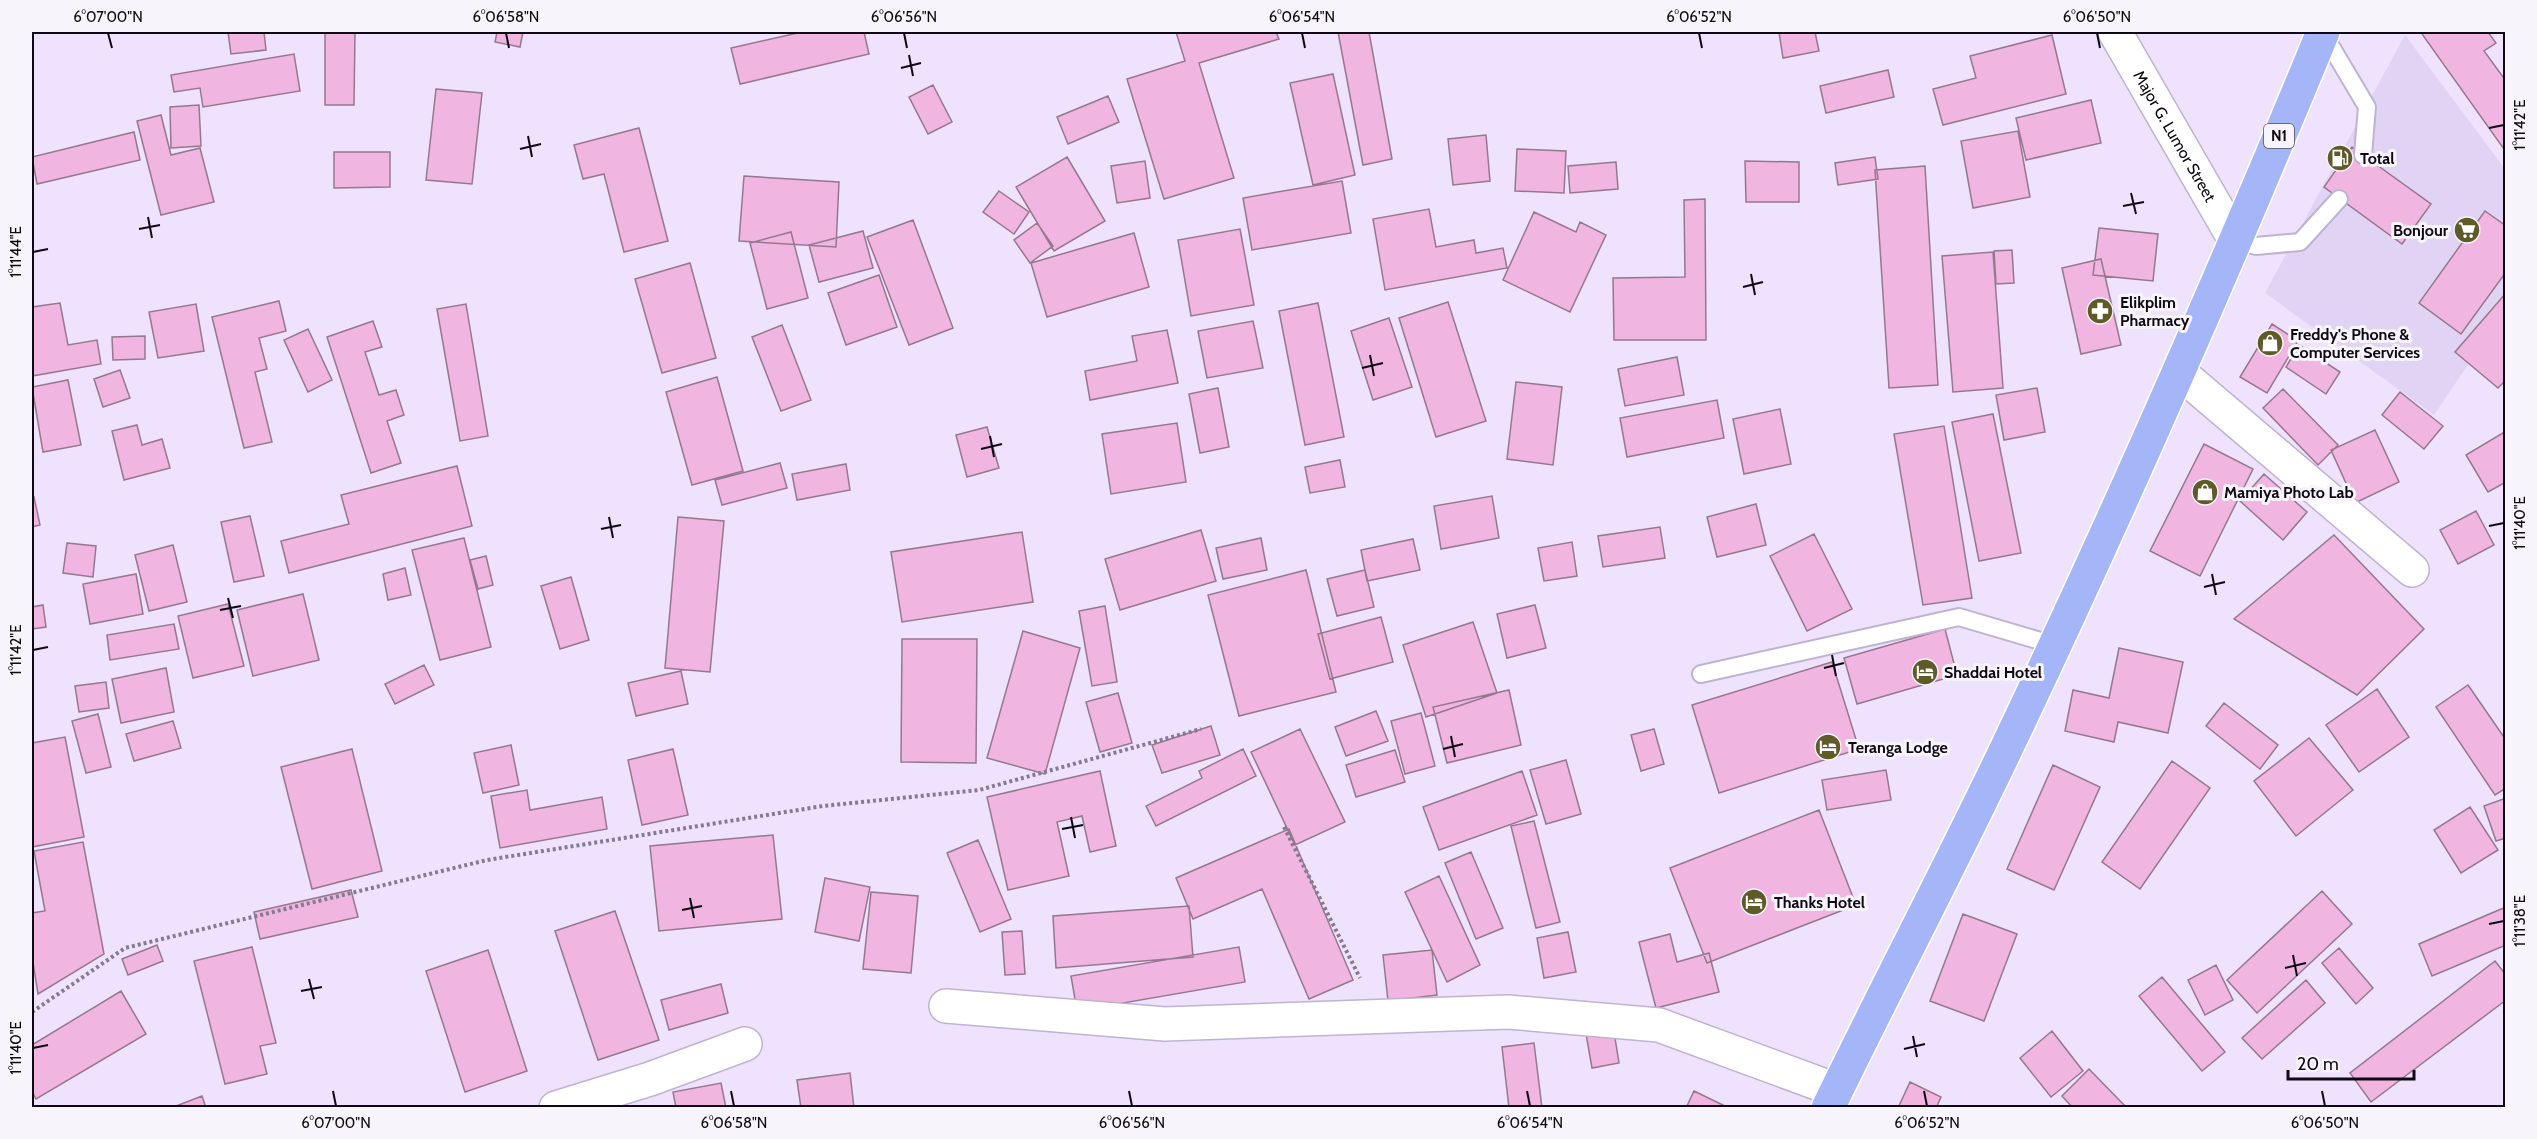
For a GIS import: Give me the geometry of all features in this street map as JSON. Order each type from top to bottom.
[{"type":"highway","name":"N1","points":[[1832,1099],[2008,746],[2179,372],[2323,32]]},
{"type":"street","name":"Major G. Lumor Street","points":[[2115,32],[2235,240]]},
{"type":"street","points":[[2179,372],[2412,570]]},
{"type":"street","points":[[946,1006],[1165,1024],[1508,1012],[1659,1025],[1832,1099]]},
{"type":"street","points":[[556,1107],[650,1079],[745,1044]]},
{"type":"lane","points":[[2323,32],[2367,108],[2363,155]]},
{"type":"lane","points":[[2235,240],[2256,246],[2300,242],[2339,199]]},
{"type":"lane","points":[[1701,674],[1959,617],[2054,645]]},
{"type":"path","points":[[32,1012],[125,948],[476,862],[823,806],[979,790],[1200,729]]},
{"type":"path","points":[[1284,827],[1377,1017]]},
{"type":"shaded area","points":[[2405,35],[2505,169],[2505,310],[2434,415],[2265,293]]},
{"type":"building","points":[[228,32],[264,32],[266,50],[231,54]]},
{"type":"building","points":[[325,32],[355,32],[354,105],[325,105]]},
{"type":"building","points":[[497,32],[523,32],[520,47],[495,42]]},
{"type":"building","points":[[802,32],[864,32],[869,54],[740,84],[731,48]]},
{"type":"building","points":[[1176,32],[1276,32],[1279,39],[1199,63],[1234,178],[1164,199],[1127,79],[1185,61]]},
{"type":"building","points":[[1338,32],[1369,32],[1392,159],[1363,165]]},
{"type":"building","points":[[1779,32],[1815,32],[1819,51],[1783,58]]},
{"type":"building","points":[[2425,32],[2488,32],[2496,43],[2484,51],[2506,81],[2506,152],[2422,34]]},
{"type":"building","points":[[2052,35],[2066,94],[1943,125],[1933,89],[1976,78],[1970,56]]},
{"type":"building","points":[[294,54],[300,91],[203,107],[200,88],[174,92],[171,75]]},
{"type":"building","points":[[1888,70],[1894,97],[1826,113],[1820,86]]},
{"type":"building","points":[[1333,74],[1355,175],[1313,185],[1290,83]]},
{"type":"building","points":[[933,85],[952,122],[928,134],[909,97]]},
{"type":"building","points":[[436,89],[482,93],[472,184],[426,180]]},
{"type":"building","points":[[1108,96],[1119,122],[1068,144],[1057,117]]},
{"type":"building","points":[[2091,100],[2101,143],[2026,160],[2016,118]]},
{"type":"building","points":[[199,105],[201,146],[171,148],[170,107]]},
{"type":"building","points":[[161,115],[171,155],[200,148],[214,202],[161,215],[137,121]]},
{"type":"building","points":[[639,128],[668,241],[624,252],[604,174],[583,179],[574,145]]},
{"type":"building","points":[[2018,131],[2030,197],[1973,208],[1961,141]]},
{"type":"building","points":[[134,132],[140,160],[37,184],[32,157]]},
{"type":"building","points":[[1486,135],[1490,181],[1453,185],[1448,139]]},
{"type":"building","points":[[2352,147],[2431,204],[2402,244],[2324,187]]},
{"type":"building","points":[[1517,149],[1566,151],[1564,193],[1515,191]]},
{"type":"building","points":[[334,152],[390,152],[390,187],[334,188]]},
{"type":"building","points":[[1067,157],[1105,221],[1054,251],[1016,187]]},
{"type":"building","points":[[1875,157],[1878,179],[1838,185],[1835,163]]},
{"type":"building","points":[[1145,161],[1150,198],[1117,203],[1111,166]]},
{"type":"building","points":[[1745,161],[1799,162],[1799,202],[1746,202]]},
{"type":"building","points":[[1616,162],[1618,189],[1570,193],[1568,166]]},
{"type":"building","points":[[1925,166],[1938,385],[1889,388],[1875,170]]},
{"type":"building","points":[[744,176],[839,182],[836,247],[739,241]]},
{"type":"building","points":[[1342,181],[1351,233],[1252,250],[1243,198]]},
{"type":"building","points":[[999,191],[1029,212],[1014,234],[983,212]]},
{"type":"building","points":[[1705,199],[1706,340],[1614,340],[1613,278],[1685,277],[1684,200]]},
{"type":"building","points":[[1429,209],[1436,247],[1474,240],[1476,253],[1503,248],[1507,268],[1385,290],[1373,219]]},
{"type":"building","points":[[2485,211],[2506,226],[2506,272],[2461,334],[2419,303]]},
{"type":"building","points":[[1534,212],[1576,232],[1580,222],[1606,235],[1570,312],[1503,280]]},
{"type":"building","points":[[913,220],[953,328],[909,345],[867,237]]},
{"type":"building","points":[[1037,223],[1053,246],[1030,263],[1014,240]]},
{"type":"building","points":[[2099,228],[2158,234],[2153,281],[2093,275]]},
{"type":"building","points":[[1240,229],[1254,305],[1191,316],[1178,240]]},
{"type":"building","points":[[863,231],[873,268],[819,282],[809,245]]},
{"type":"building","points":[[791,232],[808,298],[767,309],[750,243]]},
{"type":"building","points":[[1134,233],[1149,287],[1047,317],[1031,263]]},
{"type":"building","points":[[2012,250],[2014,283],[1996,284],[1994,251]]},
{"type":"building","points":[[1993,252],[2003,388],[1953,392],[1942,256]]},
{"type":"building","points":[[2101,259],[2121,345],[2081,354],[2062,268]]},
{"type":"building","points":[[690,263],[716,358],[662,373],[635,279]]},
{"type":"building","points":[[879,275],[897,327],[846,345],[828,293]]},
{"type":"building","points":[[2506,293],[2506,380],[2498,388],[2455,352]]},
{"type":"building","points":[[279,301],[286,331],[259,338],[267,369],[255,372],[272,442],[244,448],[212,317]]},
{"type":"building","points":[[1448,302],[1486,421],[1436,437],[1399,318]]},
{"type":"building","points":[[60,303],[68,345],[97,340],[101,364],[32,376],[32,307]]},
{"type":"building","points":[[1318,303],[1344,437],[1305,445],[1279,311]]},
{"type":"building","points":[[196,304],[204,351],[158,358],[149,312]]},
{"type":"building","points":[[466,304],[488,436],[460,441],[437,309]]},
{"type":"building","points":[[1389,318],[1412,387],[1373,400],[1351,331]]},
{"type":"building","points":[[373,321],[382,347],[365,352],[379,395],[396,390],[404,415],[387,421],[401,463],[371,473],[327,337]]},
{"type":"building","points":[[1253,321],[1263,368],[1207,378],[1198,331]]},
{"type":"building","points":[[2272,324],[2298,341],[2267,393],[2240,377]]},
{"type":"building","points":[[782,325],[811,400],[781,411],[752,337]]},
{"type":"building","points":[[308,329],[332,380],[308,392],[284,340]]},
{"type":"building","points":[[1167,330],[1178,383],[1090,400],[1085,371],[1137,361],[1132,336]]},
{"type":"building","points":[[145,336],[145,359],[113,360],[112,337]]},
{"type":"building","points":[[2299,345],[2340,372],[2326,394],[2286,367]]},
{"type":"building","points":[[1677,357],[1684,395],[1625,406],[1618,369]]},
{"type":"building","points":[[120,370],[130,398],[103,407],[94,379]]},
{"type":"building","points":[[717,377],[743,471],[692,485],[666,392]]},
{"type":"building","points":[[68,380],[81,445],[43,452],[32,387]]},
{"type":"building","points":[[1516,382],[1562,387],[1553,465],[1507,459]]},
{"type":"building","points":[[1218,388],[1229,447],[1200,453],[1189,394]]},
{"type":"building","points":[[2037,388],[2045,432],[2004,440],[1996,395]]},
{"type":"building","points":[[2283,389],[2338,445],[2318,465],[2263,408]]},
{"type":"building","points":[[2400,392],[2443,426],[2424,449],[2382,415]]},
{"type":"building","points":[[1717,400],[1724,438],[1627,457],[1620,418]]},
{"type":"building","points":[[1780,409],[1791,464],[1744,474],[1733,419]]},
{"type":"building","points":[[1993,414],[2021,553],[1979,561],[1952,422]]},
{"type":"building","points":[[1177,423],[1186,482],[1111,494],[1102,434]]},
{"type":"building","points":[[137,425],[142,445],[162,439],[170,468],[124,480],[112,431]]},
{"type":"building","points":[[1944,426],[1972,598],[1923,605],[1894,434]]},
{"type":"building","points":[[987,427],[999,468],[967,477],[956,435]]},
{"type":"building","points":[[2375,430],[2399,482],[2355,503],[2331,450]]},
{"type":"building","points":[[2506,431],[2506,482],[2488,492],[2466,455]]},
{"type":"building","points":[[2204,444],[2253,469],[2200,576],[2150,551]]},
{"type":"building","points":[[1340,460],[1345,487],[1310,493],[1305,467]]},
{"type":"building","points":[[780,463],[787,488],[722,505],[715,480]]},
{"type":"building","points":[[846,464],[850,490],[797,500],[792,474]]},
{"type":"building","points":[[457,466],[472,526],[289,573],[281,541],[349,524],[341,495]]},
{"type":"building","points":[[2264,474],[2307,512],[2283,540],[2240,501]]},
{"type":"building","points":[[1492,496],[1499,538],[1441,549],[1434,506]]},
{"type":"building","points":[[34,497],[40,525],[32,527],[32,498]]},
{"type":"building","points":[[1756,504],[1766,545],[1717,557],[1707,517]]},
{"type":"building","points":[[2476,511],[2494,545],[2458,564],[2440,530]]},
{"type":"building","points":[[250,516],[264,576],[234,582],[221,522]]},
{"type":"building","points":[[678,517],[724,521],[710,672],[665,668]]},
{"type":"building","points":[[1660,527],[1665,558],[1603,567],[1598,536]]},
{"type":"building","points":[[1201,530],[1216,581],[1120,610],[1105,559]]},
{"type":"building","points":[[1022,532],[1033,602],[902,622],[891,552]]},
{"type":"building","points":[[1814,534],[1852,609],[1807,631],[1770,556]]},
{"type":"building","points":[[2334,535],[2424,629],[2357,695],[2234,619]]},
{"type":"building","points":[[464,538],[491,647],[440,660],[412,550]]},
{"type":"building","points":[[1261,538],[1267,570],[1223,579],[1216,548]]},
{"type":"building","points":[[1413,539],[1420,570],[1367,581],[1361,550]]},
{"type":"building","points":[[1572,542],[1577,576],[1544,581],[1538,548]]},
{"type":"building","points":[[67,543],[96,546],[93,577],[63,573]]},
{"type":"building","points":[[173,545],[187,602],[149,611],[135,555]]},
{"type":"building","points":[[486,556],[493,585],[478,589],[470,560]]},
{"type":"building","points":[[405,568],[411,595],[388,600],[383,574]]},
{"type":"building","points":[[1306,570],[1336,692],[1239,716],[1208,595]]},
{"type":"building","points":[[1365,570],[1374,607],[1337,616],[1327,579]]},
{"type":"building","points":[[136,574],[143,614],[90,624],[83,584]]},
{"type":"building","points":[[571,577],[589,640],[560,649],[541,586]]},
{"type":"building","points":[[303,594],[319,660],[253,676],[237,610]]},
{"type":"building","points":[[228,604],[244,666],[193,678],[178,616]]},
{"type":"building","points":[[43,605],[46,627],[32,629],[32,607]]},
{"type":"building","points":[[1535,605],[1546,648],[1507,658],[1497,614]]},
{"type":"building","points":[[1105,606],[1117,682],[1092,686],[1079,611]]},
{"type":"building","points":[[1381,617],[1393,662],[1330,679],[1318,634]]},
{"type":"building","points":[[1473,622],[1497,693],[1426,717],[1403,645]]},
{"type":"building","points":[[174,624],[179,649],[110,660],[107,635]]},
{"type":"building","points":[[1945,629],[1957,675],[1857,704],[1844,658]]},
{"type":"building","points":[[1023,631],[1080,648],[1045,774],[987,758]]},
{"type":"building","points":[[902,639],[977,639],[976,763],[901,762]]},
{"type":"building","points":[[2119,648],[2183,662],[2168,733],[2118,722],[2114,742],[2065,731],[2073,690],[2109,698]]},
{"type":"building","points":[[1832,662],[1859,749],[1719,793],[1692,705]]},
{"type":"building","points":[[424,665],[434,685],[395,704],[385,684]]},
{"type":"building","points":[[166,668],[174,712],[121,723],[112,679]]},
{"type":"building","points":[[681,671],[688,704],[636,716],[628,683]]},
{"type":"building","points":[[106,682],[109,708],[79,712],[75,686]]},
{"type":"building","points":[[2468,685],[2506,740],[2506,788],[2495,795],[2436,707]]},
{"type":"building","points":[[2377,689],[2409,737],[2359,772],[2326,725]]},
{"type":"building","points":[[1509,690],[1521,745],[1447,763],[1433,707]]},
{"type":"building","points":[[1118,693],[1132,743],[1100,752],[1086,702]]},
{"type":"building","points":[[2224,703],[2278,745],[2260,769],[2206,726]]},
{"type":"building","points":[[1376,711],[1388,741],[1346,756],[1335,727]]},
{"type":"building","points":[[1421,713],[1435,766],[1405,774],[1391,721]]},
{"type":"building","points":[[98,714],[111,767],[86,773],[72,721]]},
{"type":"building","points":[[173,721],[181,748],[134,761],[126,734]]},
{"type":"building","points":[[1211,726],[1220,755],[1162,773],[1152,745]]},
{"type":"building","points":[[1300,729],[1345,822],[1295,845],[1251,752]]},
{"type":"building","points":[[1654,729],[1664,764],[1641,771],[1631,735]]},
{"type":"building","points":[[65,737],[84,837],[32,847],[32,743]]},
{"type":"building","points":[[2309,738],[2353,790],[2296,836],[2254,781]]},
{"type":"building","points":[[511,745],[519,785],[483,793],[474,753]]},
{"type":"building","points":[[352,749],[382,871],[312,889],[281,767]]},
{"type":"building","points":[[673,749],[688,815],[642,825],[628,760]]},
{"type":"building","points":[[1243,749],[1256,776],[1156,826],[1146,806],[1202,778],[1199,771]]},
{"type":"building","points":[[1395,750],[1405,782],[1356,797],[1346,765]]},
{"type":"building","points":[[1566,760],[1581,814],[1546,824],[1530,770]]},
{"type":"building","points":[[2172,761],[2210,788],[2140,889],[2102,862]]},
{"type":"building","points":[[2053,765],[2100,787],[2054,890],[2007,869]]},
{"type":"building","points":[[1886,770],[1891,800],[1827,810],[1822,780]]},
{"type":"building","points":[[1100,771],[1116,846],[1090,852],[1082,816],[1057,822],[1069,876],[1008,890],[987,797]]},
{"type":"building","points":[[1522,771],[1537,815],[1439,850],[1423,807]]},
{"type":"building","points":[[527,790],[530,810],[602,797],[607,829],[500,848],[491,796]]},
{"type":"building","points":[[2506,798],[2506,838],[2496,841],[2484,806]]},
{"type":"building","points":[[2470,807],[2498,850],[2461,873],[2434,830]]},
{"type":"building","points":[[1819,810],[1856,905],[1707,963],[1670,868]]},
{"type":"building","points":[[1534,821],[1560,922],[1536,928],[1511,826]]},
{"type":"building","points":[[1289,829],[1353,980],[1309,999],[1262,889],[1193,919],[1176,878]]},
{"type":"building","points":[[773,835],[782,919],[659,931],[650,846]]},
{"type":"building","points":[[978,840],[1011,919],[980,932],[947,853]]},
{"type":"building","points":[[83,842],[104,954],[38,994],[32,956],[32,913],[45,911],[34,851]]},
{"type":"building","points":[[1471,852],[1503,928],[1476,939],[1445,863]]},
{"type":"building","points":[[1439,876],[1480,965],[1447,982],[1405,892]]},
{"type":"building","points":[[825,878],[870,887],[859,941],[815,932]]},
{"type":"building","points":[[351,890],[358,917],[260,939],[254,912]]},
{"type":"building","points":[[2322,891],[2352,924],[2257,1013],[2227,980]]},
{"type":"building","points":[[871,892],[918,896],[911,973],[863,969]]},
{"type":"building","points":[[1189,906],[1193,957],[1056,968],[1053,916]]},
{"type":"building","points":[[2506,907],[2506,945],[2432,976],[2419,944]]},
{"type":"building","points":[[615,911],[659,1040],[598,1060],[555,931]]},
{"type":"building","points":[[1963,914],[2017,934],[1984,1021],[1930,1001]]},
{"type":"building","points":[[1022,931],[1025,974],[1005,975],[1002,932]]},
{"type":"building","points":[[1568,932],[1576,972],[1544,978],[1537,938]]},
{"type":"building","points":[[1670,934],[1677,962],[1709,953],[1719,992],[1656,1008],[1639,942]]},
{"type":"building","points":[[157,945],[163,961],[128,975],[122,959]]},
{"type":"building","points":[[252,947],[276,1043],[260,1046],[267,1074],[225,1084],[194,961]]},
{"type":"building","points":[[1239,947],[1245,982],[1077,1011],[1071,976]]},
{"type":"building","points":[[2339,948],[2373,988],[2356,1004],[2322,963]]},
{"type":"building","points":[[488,950],[527,1071],[465,1092],[426,971]]},
{"type":"building","points":[[1432,950],[1437,995],[1388,1001],[1383,955]]},
{"type":"building","points":[[2495,961],[2506,975],[2506,1000],[2371,1102],[2350,1073]]},
{"type":"building","points":[[2216,965],[2233,1000],[2205,1015],[2188,980]]},
{"type":"building","points":[[2162,977],[2225,1052],[2202,1071],[2139,996]]},
{"type":"building","points":[[2306,980],[2325,1003],[2262,1059],[2242,1038]]},
{"type":"building","points":[[721,984],[728,1013],[669,1030],[661,1000]]},
{"type":"building","points":[[121,991],[146,1034],[36,1099],[32,1091],[32,1045]]},
{"type":"building","points":[[1611,1013],[1619,1063],[1592,1068],[1583,1017]]},
{"type":"building","points":[[2052,1031],[2083,1071],[2051,1097],[2020,1058]]},
{"type":"building","points":[[1534,1043],[1542,1108],[1509,1108],[1502,1047]]},
{"type":"building","points":[[2089,1069],[2125,1106],[2123,1108],[2073,1108],[2062,1096]]},
{"type":"building","points":[[850,1073],[854,1108],[801,1108],[797,1080]]},
{"type":"building","points":[[1910,1082],[1941,1097],[1936,1108],[1898,1108]]},
{"type":"building","points":[[721,1083],[726,1108],[676,1108],[673,1092]]},
{"type":"building","points":[[1694,1091],[1729,1108],[1686,1108]]},
{"type":"building","points":[[202,1096],[206,1108],[171,1108]]},
{"type":"place","name":"Total","points":[[2340,158]]},
{"type":"place","name":"Bonjour","points":[[2467,230]]},
{"type":"place","name":"Elikplim Pharmacy","points":[[2100,311]]},
{"type":"place","name":"Freddy's Phone & Computer Services","points":[[2270,343]]},
{"type":"place","name":"Mamiya Photo Lab","points":[[2205,492]]},
{"type":"place","name":"Shaddai Hotel","points":[[1925,672]]},
{"type":"place","name":"Teranga Lodge","points":[[1828,747]]},
{"type":"place","name":"Thanks Hotel","points":[[1754,902]]}]
